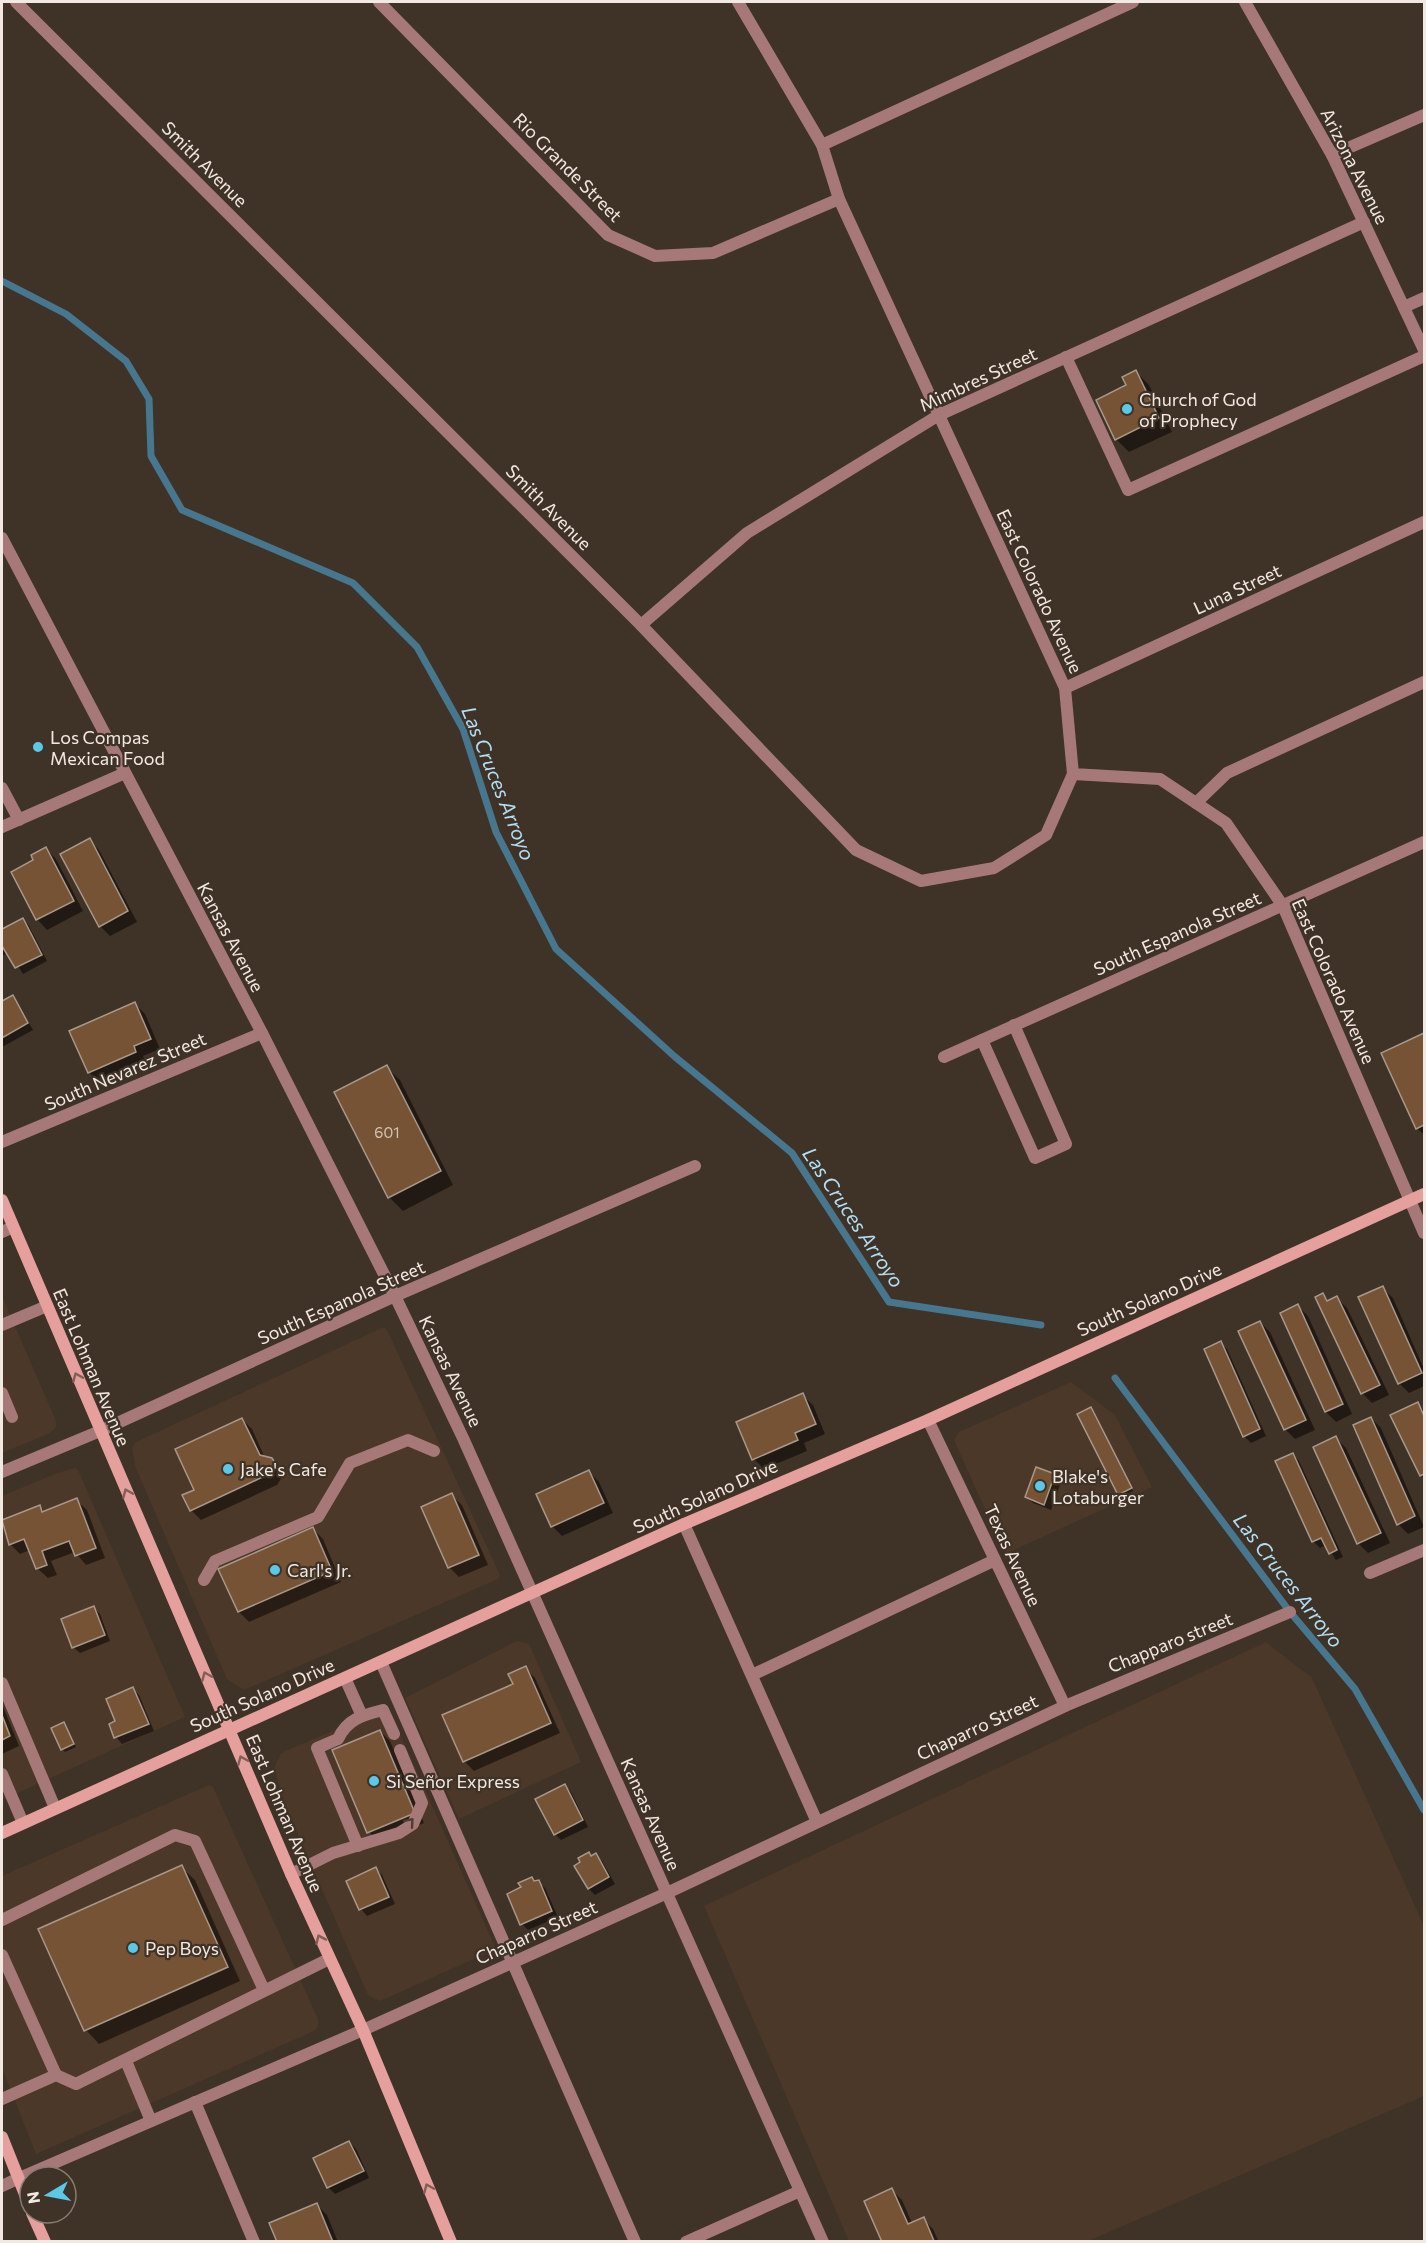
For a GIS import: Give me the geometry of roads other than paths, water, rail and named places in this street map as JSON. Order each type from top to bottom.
[{"type":"main road","name":"South Solano Drive","points":[[2,1833],[684,1524],[928,1420],[1425,1194]]},
{"type":"main road","name":"East Lohman Avenue","points":[[2,1200],[7,1230],[47,1306],[291,1874],[363,2030],[451,2241]]},
{"type":"main road","points":[[2,2138],[17,2179]]},
{"type":"main road","points":[[38,2225],[45,2241]]},
{"type":"street","name":"Smith Avenue","points":[[16,2],[641,625],[856,850],[921,880],[994,867],[1046,835],[1073,774]]},
{"type":"street","name":"Rio Grande Street","points":[[379,2],[608,235],[655,256],[714,253],[839,199]]},
{"type":"street","name":"East Colorado Avenue","points":[[738,2],[822,145],[839,199],[1065,688],[1073,774],[1160,779],[1226,823],[1283,906],[1425,1233]]},
{"type":"street","points":[[822,145],[1133,2]]},
{"type":"street","name":"Arizona Avenue","points":[[1245,2],[1332,155],[1425,350]]},
{"type":"street","points":[[1332,155],[1425,115]]},
{"type":"street","name":"Mimbres Street","points":[[641,625],[747,533],[939,415],[1364,222]]},
{"type":"street","points":[[1404,307],[1425,297]]},
{"type":"street","points":[[1066,357],[1128,490],[1425,356]]},
{"type":"street","name":"Luna Street","points":[[1065,688],[1425,522]]},
{"type":"street","name":"Kansas Avenue","points":[[2,538],[262,1033],[395,1296],[532,1594],[823,2241]]},
{"type":"street","points":[[1196,803],[1227,773],[1425,682]]},
{"type":"street","points":[[2,827],[125,773]]},
{"type":"street","points":[[2,788],[19,819]]},
{"type":"street","name":"South Espanola Street","points":[[944,1057],[1425,842]]},
{"type":"street","points":[[982,1040],[1035,1158],[1066,1144],[1014,1025]]},
{"type":"street","name":"South Nevarez Street","points":[[2,1142],[262,1033]]},
{"type":"street","name":"South Espanola Street","points":[[2,1472],[100,1431],[395,1296],[695,1166]]},
{"type":"street","points":[[2,1325],[47,1306]]},
{"type":"street","points":[[2,1393],[12,1417]]},
{"type":"street","name":"Texas Avenue","points":[[928,1420],[1065,1706]]},
{"type":"street","points":[[204,1580],[215,1561],[318,1517],[350,1463],[408,1440],[434,1451]]},
{"type":"street","points":[[684,1524],[817,1822]]},
{"type":"street","points":[[1370,1573],[1425,1550]]},
{"type":"street","points":[[752,1675],[995,1560]]},
{"type":"street","name":"Chapparo street","points":[[1065,1706],[1290,1612]]},
{"type":"street","points":[[381,1662],[515,1962],[635,2241]]},
{"type":"street","points":[[345,1678],[362,1716]]},
{"type":"street","points":[[2,1683],[55,1808]]},
{"type":"street","name":"Chaparro Street","points":[[2,2186],[515,1962],[1065,1706]]},
{"type":"street","points":[[358,1846],[317,1748],[338,1739],[344,1726],[362,1716],[383,1710],[394,1734]]},
{"type":"street","points":[[291,1874],[333,1853],[399,1833],[412,1824],[422,1803],[400,1750]]},
{"type":"street","points":[[2,1774],[23,1823]]},
{"type":"street","points":[[2,1920],[175,1835],[195,1841],[264,1990]]},
{"type":"street","points":[[2,1955],[56,2075],[76,2084],[329,1959]]},
{"type":"street","points":[[126,2061],[151,2121]]},
{"type":"street","points":[[2,2099],[56,2075]]},
{"type":"street","points":[[195,2102],[254,2241]]},
{"type":"street","points":[[686,2241],[800,2191]]},
{"type":"waterway","name":"Las Cruces Arroyo","points":[[2,281],[66,314],[126,361],[149,399],[151,456],[182,510],[353,583],[417,647],[463,729],[496,832],[556,949],[674,1056],[792,1153],[889,1302],[1041,1325]]},
{"type":"waterway","name":"Las Cruces Arroyo","points":[[1115,1378],[1290,1612],[1355,1689],[1424,1810]]},
{"type":"place","name":"Church of God of Prophecy","points":[[1127,409]]},
{"type":"place","name":"Los Compas Mexican Food","points":[[38,747]]},
{"type":"place","name":"Jake's Cafe","points":[[228,1469]]},
{"type":"place","name":"Blake's Lotaburger","points":[[1040,1486]]},
{"type":"place","name":"Carl's Jr.","points":[[275,1570]]},
{"type":"place","name":"Si Señor Express","points":[[374,1781]]},
{"type":"place","name":"Pep Boys","points":[[133,1948]]}]
